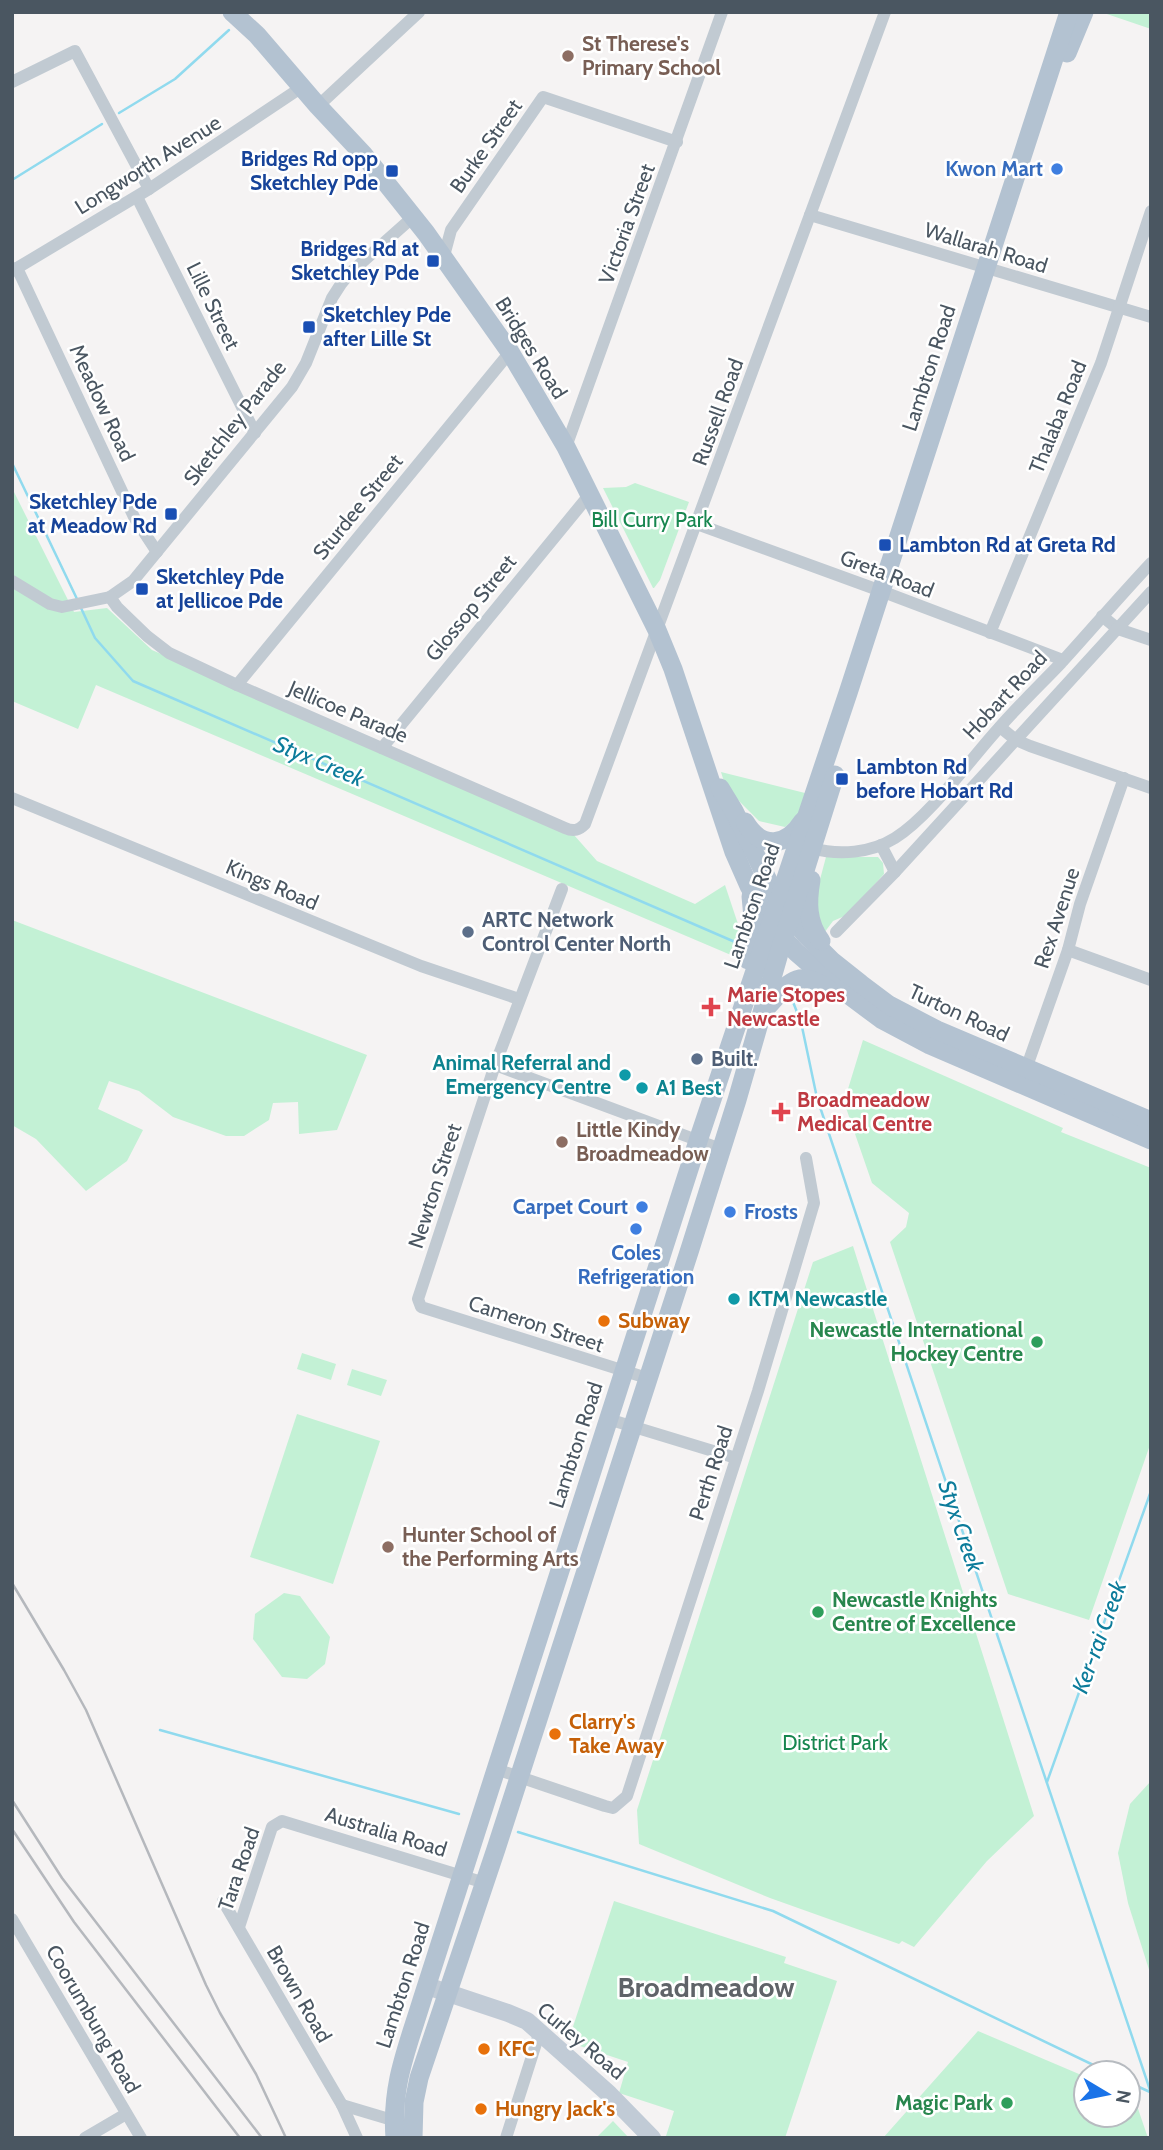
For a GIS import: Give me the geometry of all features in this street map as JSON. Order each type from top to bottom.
[{"type":"main road","name":"Bridges Road","points":[[232,12],[257,35],[363,154],[444,256],[510,352],[566,447],[657,630],[705,763],[722,821],[749,886],[770,924],[783,939]]},
{"type":"main road","name":"Lambton Road","points":[[404,2131],[394,2095],[399,2072],[748,986],[770,924],[785,908],[812,848],[886,593],[1069,12]]},
{"type":"main road","name":"Lambton Road","points":[[990,269],[1084,12]]},
{"type":"main road","name":"Lambton Road","points":[[404,2131],[721,1149],[783,939],[785,908],[809,811],[886,593]]},
{"type":"main road","name":"Bridges Road","points":[[705,763],[734,811],[785,908]]},
{"type":"main road","points":[[734,811],[740,815],[753,835],[776,841],[785,840],[795,833],[809,811]]},
{"type":"main road","points":[[812,848],[814,866],[808,905],[816,935],[832,956],[832,961]]},
{"type":"main road","points":[[748,986],[747,964],[753,910],[749,886]]},
{"type":"main road","name":"Turton Road","points":[[785,908],[805,934],[832,961],[904,1013],[1026,1069],[1151,1121]]},
{"type":"main road","name":"Turton Road","points":[[783,939],[825,978],[894,1027],[1151,1140]]},
{"type":"main road","points":[[762,1011],[789,982],[804,979],[821,984],[855,1009],[867,1009]]},
{"type":"street","points":[[318,106],[419,12]]},
{"type":"street","name":"Victoria Street","points":[[566,447],[722,12]]},
{"type":"street","name":"Russell Road","points":[[585,824],[885,12]]},
{"type":"street","points":[[12,82],[75,51],[149,189]]},
{"type":"street","name":"Longworth Avenue","points":[[15,269],[137,197],[302,88]]},
{"type":"street","name":"Burke Street","points":[[444,256],[451,230],[543,97],[677,142]]},
{"type":"street","name":"Lille Street","points":[[137,197],[255,432]]},
{"type":"street","name":"Thalaba Road","points":[[990,633],[1101,363],[1151,211]]},
{"type":"street","name":"Wallarah Road","points":[[810,215],[1151,317]]},
{"type":"street","name":"Sketchley Parade","points":[[12,581],[50,604],[65,607],[110,597],[133,580],[300,375],[332,298],[350,272],[413,217]]},
{"type":"street","points":[[429,236],[451,230]]},
{"type":"street","name":"Meadow Road","points":[[15,269],[134,517],[157,552]]},
{"type":"street","name":"Sturdee Street","points":[[237,685],[510,352]]},
{"type":"street","name":"Glossop Street","points":[[382,748],[590,494]]},
{"type":"street","name":"Greta Road","points":[[697,524],[1063,660]]},
{"type":"street","name":"Hobart Road","points":[[812,848],[829,853],[864,850],[896,837],[921,816],[1151,563]]},
{"type":"street","name":"Hobart Road","points":[[836,932],[895,872],[1151,592]]},
{"type":"street","name":"Jellicoe Parade","points":[[110,597],[158,646],[169,653],[571,831],[585,824]]},
{"type":"street","points":[[1102,616],[1118,629],[1151,640]]},
{"type":"street","points":[[1000,727],[1016,740],[1151,788]]},
{"type":"street","name":"Rex Avenue","points":[[1026,1069],[1124,778]]},
{"type":"street","name":"Kings Road","points":[[12,798],[421,967],[519,999]]},
{"type":"street","points":[[881,845],[895,872]]},
{"type":"street","name":"Newton Street","points":[[418,1299],[495,1065],[562,888]]},
{"type":"street","points":[[1068,950],[1151,979]]},
{"type":"street","points":[[495,1065],[721,1149]]},
{"type":"street","name":"Perth Road","points":[[519,1777],[612,1808],[627,1796],[736,1458],[814,1203],[806,1158]]},
{"type":"street","name":"Cameron Street","points":[[418,1299],[421,1307],[647,1378]]},
{"type":"street","points":[[608,1419],[736,1458]]},
{"type":"street","points":[[496,1769],[519,1777]]},
{"type":"street","name":"Australia Road","points":[[276,1823],[290,1823],[485,1883]]},
{"type":"street","name":"Tara Road","points":[[239,1927],[276,1823]]},
{"type":"street","name":"Brown Road","points":[[223,1901],[342,2105],[357,2138]]},
{"type":"street","name":"Coorumbung Road","points":[[12,1919],[141,2138]]},
{"type":"street","name":"Curley Road","points":[[426,1986],[527,2021],[609,2094],[652,2138]]},
{"type":"street","points":[[506,2138],[540,2031]]},
{"type":"street","points":[[342,2105],[404,2131]]},
{"type":"street","points":[[85,2138],[125,2114]]},
{"type":"green space","points":[[1101,12],[1151,12],[1151,29]]},
{"type":"green space","name":"Bill Curry Park","points":[[635,483],[689,502],[660,580],[654,588],[603,488],[626,487]]},
{"type":"green space","points":[[12,488],[74,612],[107,608],[152,650],[574,835],[597,861],[695,904],[725,885],[741,933],[738,958],[96,685],[78,729],[12,701]]},
{"type":"green space","points":[[721,772],[809,794],[806,809],[785,827],[759,821],[726,788]]},
{"type":"green space","points":[[826,857],[878,857],[883,863],[884,874],[847,915],[833,921],[824,933],[814,902]]},
{"type":"green space","points":[[12,920],[367,1055],[337,1130],[299,1134],[298,1102],[273,1103],[269,1120],[244,1136],[226,1136],[173,1117],[139,1091],[109,1081],[98,1109],[143,1130],[127,1161],[86,1191],[36,1139],[12,1125]]},
{"type":"green space","name":"Newcastle International Hockey Centre","points":[[863,1040],[1063,1128],[1061,1132],[1151,1168],[1151,1442],[1089,1620],[1008,1594],[890,1242],[906,1227],[909,1213],[872,1183],[844,1102]]},
{"type":"green space","name":"District Park","points":[[853,1246],[1034,1816],[987,1861],[914,1947],[770,1898],[639,1844],[637,1810],[813,1262]]},
{"type":"green space","points":[[302,1353],[336,1364],[331,1380],[297,1369]]},
{"type":"green space","points":[[352,1369],[387,1380],[381,1396],[347,1385]]},
{"type":"green space","points":[[297,1414],[380,1441],[333,1584],[250,1557]]},
{"type":"green space","points":[[284,1593],[300,1596],[330,1637],[325,1664],[307,1679],[282,1677],[253,1639],[255,1614]]},
{"type":"green space","points":[[1151,1781],[1151,1976],[1128,1903],[1118,1853],[1130,1804]]},
{"type":"green space","points":[[614,1901],[786,1957],[784,1963],[837,1981],[785,2138],[666,2136],[674,2111],[619,2093],[628,2062],[568,2042]]},
{"type":"green space","points":[[978,2031],[1072,2071],[1072,2129],[1142,2129],[1142,2120],[1148,2138],[883,2138]]},
{"type":"green space","points":[[613,2121],[629,2138],[596,2138]]},
{"type":"waterway","points":[[119,113],[175,79],[229,30]]},
{"type":"waterway","points":[[12,180],[102,124]]},
{"type":"waterway","name":"Styx Creek","points":[[12,463],[77,599]]},
{"type":"waterway","name":"Styx Creek","points":[[81,608],[95,638],[133,681],[735,942]]},
{"type":"waterway","name":"Styx Creek","points":[[791,997],[801,1022],[817,1098],[1151,2093]]},
{"type":"waterway","name":"Ker-rai Creek","points":[[1047,1782],[1151,1491]]},
{"type":"waterway","points":[[160,1730],[459,1814]]},
{"type":"waterway","points":[[518,1832],[773,1911],[1081,2059]]},
{"type":"waterway","points":[[1142,2088],[1150,2092]]},
{"type":"railway","points":[[12,1583],[86,1710],[206,1985],[256,2074],[286,2138]]},
{"type":"railway","points":[[12,1800],[62,1878],[262,2138]]},
{"type":"railway","points":[[12,1829],[74,1922],[240,2138]]},
{"type":"place","name":"St Therese's Primary School","points":[[568,56]]},
{"type":"place","name":"Kwon Mart","points":[[1057,169]]},
{"type":"place","name":"Bridges Rd opp Sketchley Pde","points":[[392,171]]},
{"type":"place","name":"Bridges Rd at Sketchley Pde","points":[[433,261]]},
{"type":"place","name":"Sketchley Pde after Lille St","points":[[309,327]]},
{"type":"place","name":"Sketchley Pde at Meadow Rd","points":[[171,514]]},
{"type":"place","name":"Lambton Rd at Greta Rd","points":[[885,545]]},
{"type":"place","name":"Sketchley Pde at Jellicoe Pde","points":[[142,589]]},
{"type":"place","name":"Lambton Rd before Hobart Rd","points":[[842,779]]},
{"type":"place","name":"ARTC Network Control Center North","points":[[468,932]]},
{"type":"place","name":"Marie Stopes Newcastle","points":[[711,1007]]},
{"type":"place","name":"Built.","points":[[697,1059]]},
{"type":"place","name":"Animal Referral and Emergency Centre","points":[[625,1075]]},
{"type":"place","name":"A1 Best","points":[[642,1088]]},
{"type":"place","name":"Broadmeadow Medical Centre","points":[[781,1112]]},
{"type":"place","name":"Little Kindy Broadmeadow","points":[[562,1142]]},
{"type":"place","name":"Carpet Court","points":[[642,1207]]},
{"type":"place","name":"Frosts","points":[[730,1212]]},
{"type":"place","name":"Coles Refrigeration","points":[[636,1229]]},
{"type":"place","name":"KTM Newcastle","points":[[734,1299]]},
{"type":"place","name":"Subway","points":[[604,1321]]},
{"type":"place","name":"Newcastle International Hockey Centre","points":[[1037,1342]]},
{"type":"place","name":"Hunter School of the Performing Arts","points":[[388,1547]]},
{"type":"place","name":"Newcastle Knights Centre of Excellence","points":[[818,1612]]},
{"type":"place","name":"Clarry's Take Away","points":[[555,1734]]},
{"type":"place","name":"KFC","points":[[484,2049]]},
{"type":"place","name":"Magic Park","points":[[1007,2103]]},
{"type":"place","name":"Hungry Jack's","points":[[481,2109]]},
{"type":"district","name":"Broadmeadow","points":[[706,1987]]}]
